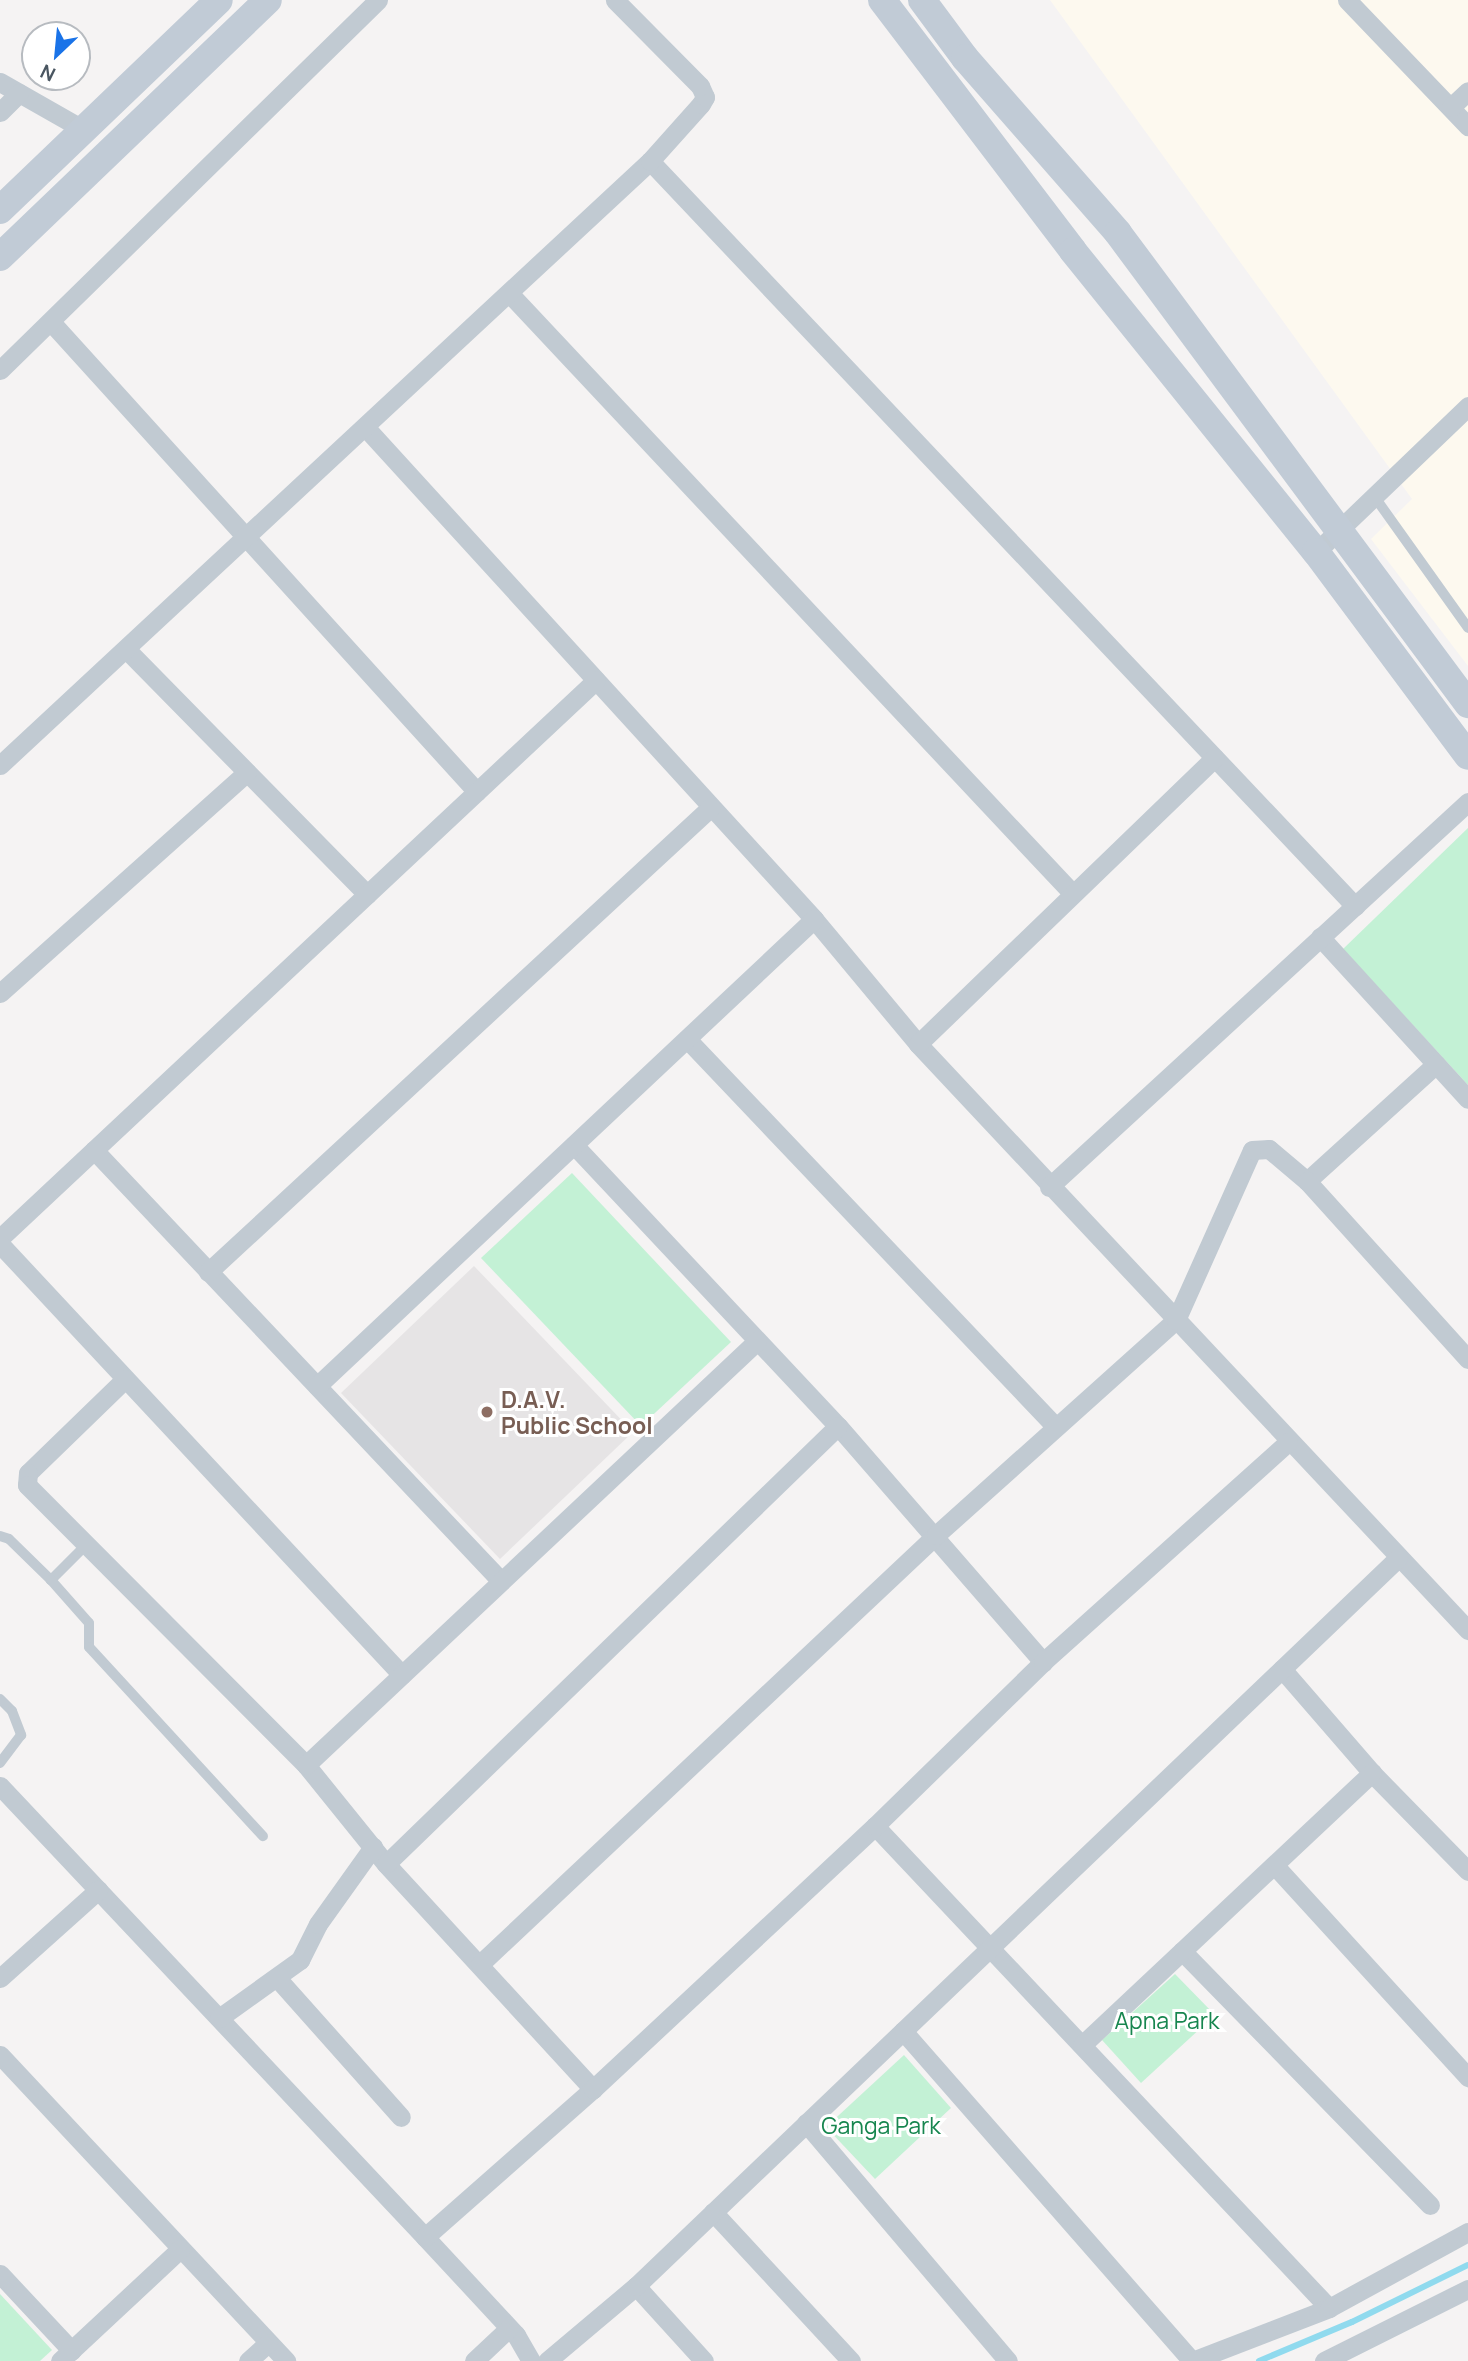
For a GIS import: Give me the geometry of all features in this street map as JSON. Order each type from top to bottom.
[{"type":"street","points":[[0,210],[219,0]]},
{"type":"street","points":[[0,257],[268,0]]},
{"type":"street","points":[[0,370],[378,0]]},
{"type":"street","points":[[0,765],[366,428],[650,161],[704,101],[704,92],[615,0]]},
{"type":"street","points":[[882,0],[1073,251],[1315,552],[1468,756]]},
{"type":"street","points":[[922,0],[965,58],[1118,233],[1468,704]]},
{"type":"street","points":[[1347,0],[1468,126]]},
{"type":"street","points":[[0,82],[84,130]]},
{"type":"street","points":[[1451,107],[1468,91]]},
{"type":"street","points":[[0,112],[19,93]]},
{"type":"street","points":[[650,161],[1354,906]]},
{"type":"street","points":[[509,293],[1073,894]]},
{"type":"street","points":[[51,322],[477,792]]},
{"type":"street","points":[[1315,552],[1468,406]]},
{"type":"street","points":[[366,428],[814,919],[918,1044],[1049,1187],[1468,1630]]},
{"type":"street","points":[[126,649],[367,894]]},
{"type":"street","points":[[0,1237],[596,680]]},
{"type":"street","points":[[918,1044],[1214,758]]},
{"type":"street","points":[[0,993],[247,772]]},
{"type":"street","points":[[1049,1187],[1468,802]]},
{"type":"street","points":[[208,1272],[712,807]]},
{"type":"street","points":[[317,1386],[814,919]]},
{"type":"street","points":[[1320,937],[1468,1099]]},
{"type":"street","points":[[687,1039],[1056,1427]]},
{"type":"street","points":[[1307,1181],[1436,1064]]},
{"type":"street","points":[[574,1144],[838,1426],[936,1535],[1043,1662]]},
{"type":"street","points":[[480,1964],[936,1535],[1176,1320],[1252,1150],[1269,1149],[1307,1181],[1468,1359]]},
{"type":"street","points":[[94,1150],[501,1581]]},
{"type":"street","points":[[0,1244],[402,1675]]},
{"type":"street","points":[[306,1765],[757,1341]]},
{"type":"street","points":[[125,1379],[26,1477],[39,1503],[306,1765],[386,1864],[593,2089]]},
{"type":"street","points":[[386,1864],[838,1426]]},
{"type":"street","points":[[425,2237],[593,2089],[875,1826],[1043,1662],[1289,1442]]},
{"type":"street","points":[[547,2361],[635,2286],[1398,1559]]},
{"type":"street","points":[[1282,1669],[1372,1773],[1468,1871]]},
{"type":"street","points":[[1082,2045],[1276,1867],[1372,1773]]},
{"type":"street","points":[[0,1786],[425,2237],[509,2328],[531,2361]]},
{"type":"street","points":[[875,1826],[1329,2308]]},
{"type":"street","points":[[219,2018],[300,1959],[318,1924],[373,1847]]},
{"type":"street","points":[[1276,1867],[1468,2077]]},
{"type":"street","points":[[0,1978],[98,1890]]},
{"type":"street","points":[[1182,1951],[1430,2205]]},
{"type":"street","points":[[277,1978],[401,2116]]},
{"type":"street","points":[[903,2031],[1192,2361],[1329,2308],[1468,2232]]},
{"type":"street","points":[[0,2055],[286,2361]]},
{"type":"street","points":[[806,2123],[1008,2361]]},
{"type":"street","points":[[713,2212],[851,2361]]},
{"type":"street","points":[[0,2274],[66,2356],[180,2249]]},
{"type":"street","points":[[635,2286],[704,2361]]},
{"type":"street","points":[[1324,2361],[1468,2289]]},
{"type":"street","points":[[474,2361],[509,2328]]},
{"type":"street","points":[[248,2361],[268,2343]]},
{"type":"lane","points":[[1374,496],[1468,628]]},
{"type":"lane","points":[[0,1536],[9,1538],[89,1623],[89,1647],[262,1836]]},
{"type":"lane","points":[[51,1580],[84,1547]]},
{"type":"lane","points":[[0,1699],[12,1711],[21,1735],[0,1763]]},
{"type":"shaded area","points":[[1050,0],[1468,0],[1468,666],[1371,539],[1412,499]]},
{"type":"shaded area","name":"D.A.V. Public School","points":[[474,1266],[633,1432],[500,1559],[341,1393]]},
{"type":"green space","points":[[1468,828],[1468,1085],[1343,949]]},
{"type":"green space","points":[[572,1173],[731,1342],[641,1426],[481,1258]]},
{"type":"green space","name":"Apna Park","points":[[1175,1974],[1215,2015],[1141,2083],[1102,2040]]},
{"type":"green space","name":"Ganga Park","points":[[904,2055],[951,2108],[875,2179],[826,2127]]},
{"type":"green space","points":[[0,2294],[52,2350],[40,2361],[0,2361]]},
{"type":"waterway","points":[[1259,2361],[1352,2322],[1468,2265]]},
{"type":"place","name":"D.A.V. Public School","points":[[487,1412]]}]
